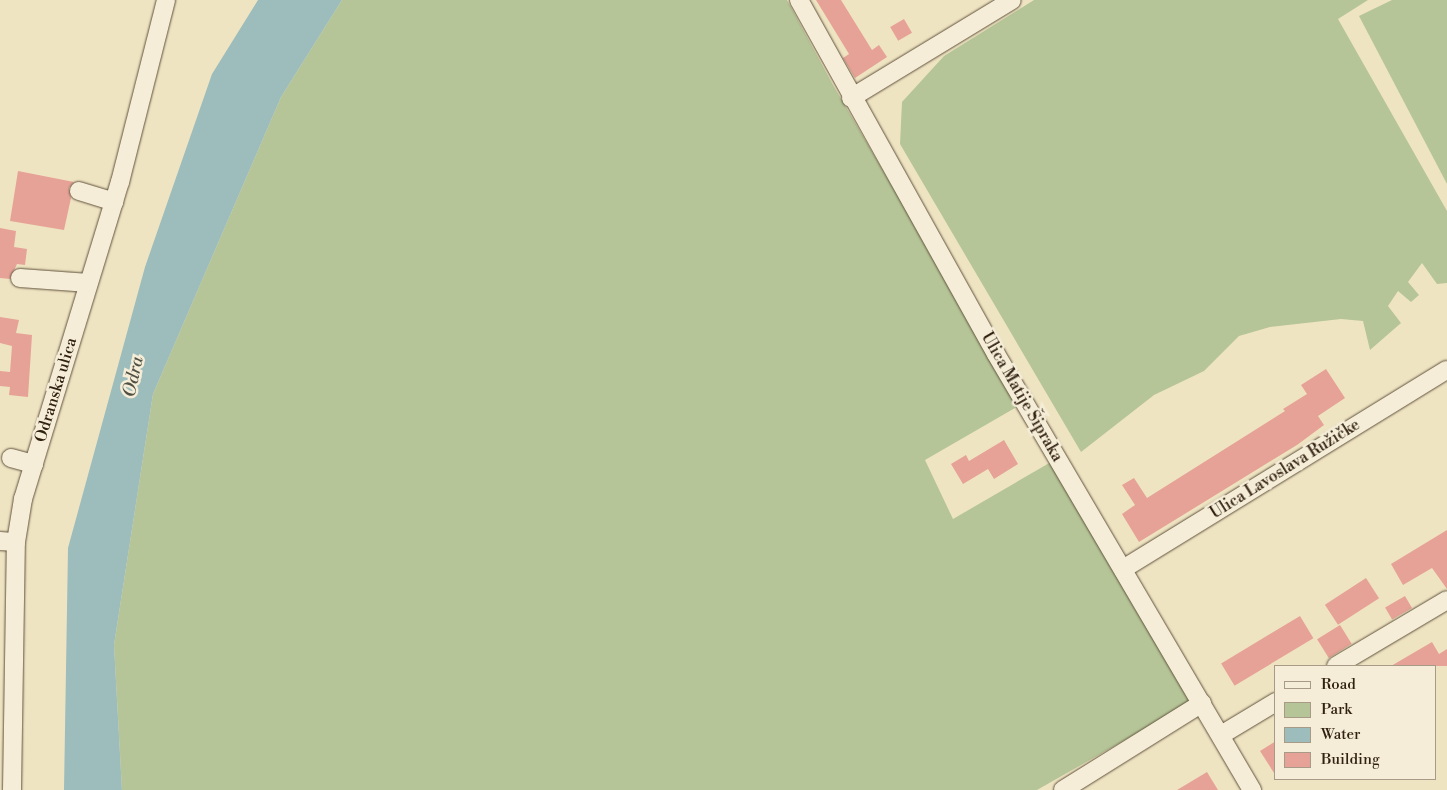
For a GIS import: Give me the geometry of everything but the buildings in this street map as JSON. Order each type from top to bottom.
[{"type":"street","name":"Odranska ulica","points":[[12,790],[8,542],[34,464],[114,202],[166,0]]},
{"type":"street","name":"Ulica Matije Šipraka","points":[[799,0],[851,98],[996,354],[1221,734],[1252,790]]},
{"type":"street","points":[[851,98],[1012,0]]},
{"type":"street","points":[[80,191],[114,202]]},
{"type":"street","points":[[20,278],[89,283]]},
{"type":"street","name":"Ulica Lavoslava Ružičke","points":[[1123,569],[1447,370]]},
{"type":"street","points":[[11,458],[34,464]]},
{"type":"street","points":[[1338,665],[1447,600]]},
{"type":"street","points":[[1063,790],[1202,703]]},
{"type":"street","points":[[1221,734],[1274,703]]},
{"type":"green space","points":[[342,0],[787,0],[833,85],[1020,405],[925,460],[953,519],[1051,462],[1140,605],[1190,703],[1037,790],[122,790],[114,645],[153,394],[281,97]]},
{"type":"green space","points":[[1034,0],[1368,0],[1338,19],[1447,211],[1447,283],[1437,284],[1422,263],[1408,282],[1419,295],[1411,302],[1398,291],[1388,306],[1401,323],[1370,350],[1363,321],[1341,319],[1270,327],[1239,336],[1204,371],[1154,395],[1081,452],[900,144],[902,102],[944,56]]},
{"type":"green space","points":[[1392,0],[1447,0],[1447,184],[1359,16]]},
{"type":"water","name":"Odra","points":[[258,0],[342,0],[281,97],[153,394],[114,645],[122,790],[64,790],[68,548],[145,267],[212,74]]}]
